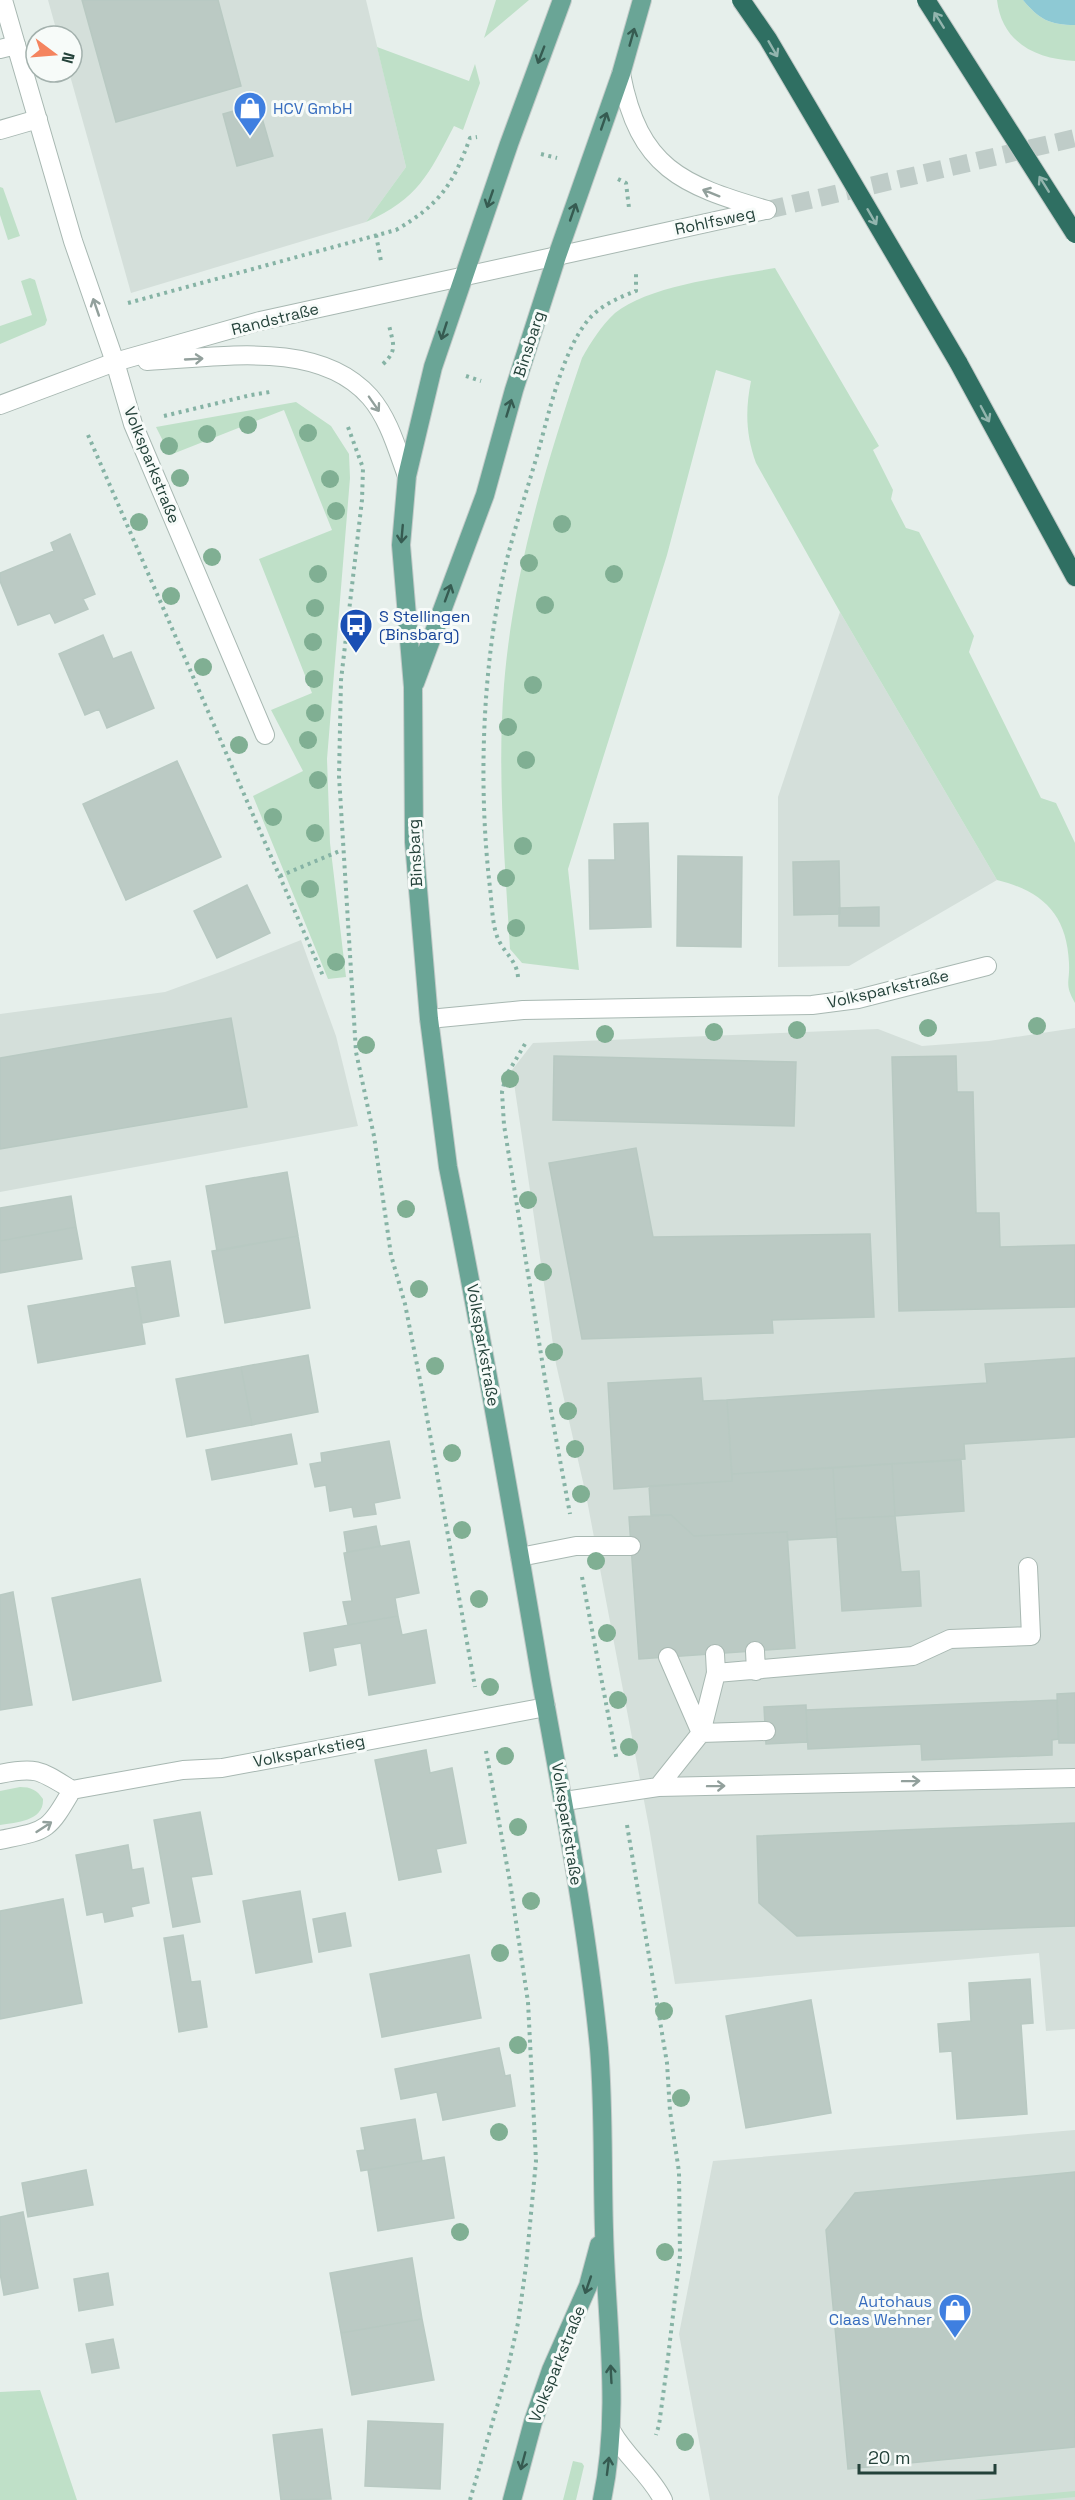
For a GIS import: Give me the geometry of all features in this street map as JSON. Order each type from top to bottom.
[{"type":"highway","points":[[741,0],[768,39],[958,363],[1075,577]]},
{"type":"highway","points":[[926,0],[1075,234]]},
{"type":"main road","name":"Binsbarg","points":[[429,1019],[414,842],[413,687],[401,545],[407,476],[433,367],[509,144],[562,0]]},
{"type":"main road","name":"Binsbarg","points":[[413,687],[485,495],[514,390],[557,256],[621,74],[642,0]]},
{"type":"main road","name":"Volksparkstraße","points":[[429,1019],[448,1167],[565,1801],[599,2049],[604,2229],[612,2390],[612,2432],[608,2474],[602,2500]]},
{"type":"main road","name":"Volksparkstraße","points":[[512,2500],[533,2422],[551,2370],[588,2286],[604,2229]]},
{"type":"street","name":"Volksparkstraße","points":[[3,0],[8,47],[38,119],[73,241],[115,362],[133,424],[265,735]]},
{"type":"street","name":"Rohlfsweg","points":[[557,256],[767,210],[712,194],[687,182],[665,166],[636,126],[627,103],[621,74]]},
{"type":"street","points":[[0,130],[38,119]]},
{"type":"street","name":"Randstraße","points":[[0,405],[115,362],[260,321],[557,256]]},
{"type":"street","points":[[115,362],[255,356],[310,361],[336,370],[359,386],[372,399],[386,421],[407,476]]},
{"type":"street","name":"Volksparkstraße","points":[[429,1019],[523,1010],[812,1005],[858,999],[987,966]]},
{"type":"street","points":[[520,1557],[576,1546],[605,1544],[631,1546]]},
{"type":"street","points":[[716,1673],[913,1656],[950,1639],[1031,1636],[1028,1567]]},
{"type":"street","points":[[755,1651],[756,1671]]},
{"type":"street","points":[[658,1787],[701,1733],[716,1673],[715,1654]]},
{"type":"street","points":[[668,1658],[701,1733]]},
{"type":"street","name":"Volksparkstieg","points":[[72,1790],[183,1770],[222,1768],[546,1707]]},
{"type":"street","points":[[701,1733],[766,1731]]},
{"type":"street","points":[[0,1774],[23,1769],[36,1770],[72,1790],[56,1818],[47,1828],[36,1833],[0,1840]]},
{"type":"street","points":[[565,1801],[658,1787],[1075,1778]]},
{"type":"street","points":[[612,2432],[617,2442],[655,2484],[663,2500]]},
{"type":"path","points":[[146,296],[396,230],[420,216],[445,192],[462,160],[470,138],[485,136],[588,168],[626,183],[629,208]]},
{"type":"path","points":[[376,236],[380,255]]},
{"type":"path","points":[[519,986],[518,970],[500,942],[490,888],[486,828],[484,718],[492,642],[506,564],[552,402],[575,340],[590,318],[616,299],[636,291],[636,275]]},
{"type":"path","points":[[377,369],[393,355],[394,348],[389,326]]},
{"type":"path","points":[[433,367],[514,390]]},
{"type":"path","points":[[163,417],[251,394],[276,392]]},
{"type":"path","points":[[346,424],[363,468],[362,500],[341,680],[339,776],[356,1052],[374,1136],[391,1255],[405,1304],[423,1395],[510,1882],[528,2002],[536,2161],[526,2265],[518,2323],[507,2372],[470,2500]]},
{"type":"path","points":[[88,435],[323,976]]},
{"type":"path","points":[[280,876],[342,850]]},
{"type":"path","points":[[526,1036],[524,1047],[506,1076],[502,1092],[504,1125],[545,1379],[622,1793],[667,2063],[670,2111],[679,2172],[680,2256],[659,2425]]},
{"type":"shaded area","points":[[48,0],[366,0],[406,167],[366,222],[131,293],[72,84],[84,84],[84,24],[55,24]]},
{"type":"shaded area","points":[[840,612],[997,880],[849,966],[778,967],[778,797]]},
{"type":"shaded area","points":[[301,940],[336,1036],[358,1126],[0,1192],[0,1014],[165,992]]},
{"type":"shaded area","points":[[1075,1028],[1075,2029],[1046,2031],[1039,1953],[675,1984],[649,1827],[586,1495],[556,1364],[512,1070],[533,1043],[878,1029],[922,1046],[989,1041]]},
{"type":"shaded area","points":[[1075,2130],[1075,2500],[710,2500],[679,2334],[713,2161]]},
{"type":"green space","points":[[496,0],[529,0],[484,38]]},
{"type":"green space","points":[[997,0],[1023,0],[1045,20],[1058,24],[1075,25],[1075,61],[1047,57],[1023,46],[1006,27],[1000,15]]},
{"type":"green space","points":[[377,47],[469,81],[475,64],[480,83],[463,130],[454,126],[420,183],[398,204],[366,222],[406,167]]},
{"type":"green space","points":[[0,187],[3,188],[20,236],[8,240],[0,215]]},
{"type":"green space","points":[[775,268],[879,446],[873,450],[893,490],[891,499],[906,528],[919,532],[974,636],[969,652],[1041,798],[1056,803],[1075,843],[1075,1003],[1069,987],[1067,946],[1057,918],[1039,898],[997,880],[840,612],[756,463],[750,443],[748,423],[751,381],[716,370],[667,555],[568,869],[579,970],[522,963],[510,949],[502,817],[501,751],[508,643],[533,519],[582,358],[605,323],[630,303],[648,295],[691,283]]},
{"type":"green space","points":[[30,278],[35,280],[47,320],[45,325],[0,344],[0,326],[32,315],[21,281]]},
{"type":"green space","points":[[296,402],[331,426],[349,454],[350,478],[327,759],[330,843],[346,977],[328,979],[253,796],[303,771],[271,710],[312,693],[259,559],[332,530],[284,410],[170,455],[156,427]]},
{"type":"green space","points":[[20,1787],[31,1788],[43,1799],[39,1812],[28,1819],[0,1825],[0,1791]]},
{"type":"green space","points":[[40,2390],[77,2500],[0,2500],[0,2392]]},
{"type":"green space","points":[[573,2461],[582,2463],[584,2466],[576,2500],[563,2500]]},
{"type":"green space","points":[[1075,2491],[1075,2497],[1043,2500],[974,2500]]},
{"type":"water","points":[[1023,0],[1075,0],[1075,25],[1058,24],[1045,20]]},
{"type":"building","points":[[82,0],[218,0],[241,86],[116,122]]},
{"type":"building","points":[[258,104],[273,156],[237,166],[223,114]]},
{"type":"building","points":[[70,534],[95,594],[83,599],[88,609],[55,623],[50,613],[18,625],[0,581],[0,573],[54,551],[51,543]]},
{"type":"building","points":[[103,635],[113,659],[131,652],[154,708],[107,728],[99,709],[85,715],[59,654]]},
{"type":"building","points":[[177,761],[221,857],[126,900],[83,804]]},
{"type":"building","points":[[648,823],[651,927],[590,929],[589,860],[615,860],[614,824]]},
{"type":"building","points":[[678,856],[742,857],[741,947],[677,946]]},
{"type":"building","points":[[839,861],[840,914],[794,915],[793,862]]},
{"type":"building","points":[[247,885],[270,933],[217,958],[194,911]]},
{"type":"building","points":[[879,907],[879,926],[839,926],[839,908]]},
{"type":"building","points":[[231,1018],[247,1107],[0,1149],[0,1058]]},
{"type":"building","points":[[554,1056],[796,1062],[794,1126],[553,1120]]},
{"type":"building","points":[[956,1056],[957,1092],[973,1092],[976,1213],[999,1213],[1000,1247],[1075,1245],[1075,1307],[899,1311],[892,1057]]},
{"type":"building","points":[[636,1148],[653,1237],[870,1234],[874,1317],[772,1320],[773,1333],[582,1339],[549,1163]]},
{"type":"building","points":[[287,1172],[298,1236],[217,1251],[206,1186]]},
{"type":"building","points":[[71,1196],[76,1227],[0,1241],[0,1208]]},
{"type":"building","points":[[76,1227],[82,1259],[0,1273],[0,1241]]},
{"type":"building","points":[[298,1236],[310,1308],[225,1323],[212,1251]]},
{"type":"building","points":[[170,1261],[179,1316],[142,1323],[132,1267]]},
{"type":"building","points":[[136,1287],[145,1344],[38,1363],[28,1306]]},
{"type":"building","points":[[308,1355],[318,1412],[252,1425],[241,1367]]},
{"type":"building","points":[[1075,1358],[1075,1437],[964,1444],[965,1459],[732,1474],[727,1400],[987,1383],[985,1364]]},
{"type":"building","points":[[241,1367],[252,1425],[187,1437],[176,1379]]},
{"type":"building","points":[[701,1378],[703,1401],[727,1400],[732,1481],[614,1489],[608,1383]]},
{"type":"building","points":[[291,1434],[297,1464],[212,1480],[206,1450]]},
{"type":"building","points":[[389,1441],[400,1498],[374,1503],[376,1514],[354,1517],[352,1507],[330,1511],[326,1485],[315,1487],[310,1464],[322,1462],[321,1453]]},
{"type":"building","points":[[961,1460],[964,1511],[895,1516],[892,1464]]},
{"type":"building","points":[[892,1464],[895,1516],[836,1519],[833,1468]]},
{"type":"building","points":[[833,1468],[837,1537],[788,1540],[787,1532],[694,1536],[671,1515],[651,1515],[649,1486],[732,1481],[732,1474]]},
{"type":"building","points":[[671,1515],[694,1536],[787,1532],[795,1648],[639,1659],[629,1517]]},
{"type":"building","points":[[895,1516],[901,1572],[919,1571],[921,1606],[842,1611],[836,1519]]},
{"type":"building","points":[[376,1526],[380,1546],[347,1552],[344,1532]]},
{"type":"building","points":[[409,1541],[419,1593],[395,1598],[398,1616],[348,1625],[343,1602],[352,1601],[344,1553]]},
{"type":"building","points":[[140,1579],[161,1681],[73,1700],[52,1598]]},
{"type":"building","points":[[13,1592],[32,1705],[0,1710],[0,1595]]},
{"type":"building","points":[[398,1616],[402,1635],[426,1630],[435,1683],[369,1695],[361,1643],[333,1648],[336,1665],[310,1671],[304,1633]]},
{"type":"building","points":[[1075,1693],[1075,1743],[1059,1743],[1057,1694]]},
{"type":"building","points":[[1057,1700],[1058,1739],[1052,1740],[1052,1755],[922,1760],[921,1744],[808,1749],[806,1710]]},
{"type":"building","points":[[806,1705],[807,1742],[766,1744],[764,1707]]},
{"type":"building","points":[[426,1750],[430,1773],[452,1768],[466,1843],[436,1849],[441,1872],[399,1880],[375,1760]]},
{"type":"building","points":[[200,1812],[212,1874],[191,1877],[200,1922],[173,1927],[154,1820]]},
{"type":"building","points":[[1075,1823],[1075,1926],[797,1936],[759,1903],[757,1836]]},
{"type":"building","points":[[128,1845],[132,1870],[143,1868],[149,1903],[131,1907],[133,1916],[105,1922],[103,1912],[87,1915],[76,1855]]},
{"type":"building","points":[[300,1891],[312,1962],[256,1973],[243,1901]]},
{"type":"building","points":[[63,1899],[82,2003],[0,2019],[0,1911]]},
{"type":"building","points":[[345,1913],[351,1946],[319,1952],[313,1919]]},
{"type":"building","points":[[183,1935],[191,1982],[200,1981],[207,2027],[179,2032],[164,1938]]},
{"type":"building","points":[[469,1955],[481,2018],[382,2037],[370,1974]]},
{"type":"building","points":[[1030,1979],[1033,2023],[1021,2024],[1027,2114],[957,2119],[952,2051],[940,2052],[938,2024],[971,2021],[969,1983]]},
{"type":"building","points":[[811,2000],[831,2113],[746,2128],[726,2016]]},
{"type":"building","points":[[499,2048],[505,2076],[510,2075],[515,2106],[443,2120],[437,2092],[401,2099],[395,2069]]},
{"type":"building","points":[[415,2119],[422,2161],[361,2171],[357,2151],[365,2150],[361,2128]]},
{"type":"building","points":[[444,2157],[454,2218],[378,2231],[368,2170]]},
{"type":"building","points":[[86,2170],[93,2205],[28,2217],[22,2183]]},
{"type":"building","name":"Autohaus Claas Wehner","points":[[1075,2172],[1075,2447],[848,2469],[826,2230],[855,2193]]},
{"type":"building","points":[[23,2212],[38,2288],[4,2295],[0,2273],[0,2217]]},
{"type":"building","points":[[412,2258],[422,2319],[341,2333],[330,2273]]},
{"type":"building","points":[[108,2273],[113,2305],[79,2311],[74,2279]]},
{"type":"building","points":[[422,2319],[434,2380],[352,2395],[341,2333]]},
{"type":"building","points":[[113,2339],[119,2368],[92,2373],[86,2344]]},
{"type":"building","points":[[368,2421],[443,2424],[440,2489],[365,2486]]},
{"type":"building","points":[[322,2429],[331,2499],[281,2500],[273,2435]]},
{"type":"tunnel","points":[[767,210],[1075,138]]},
{"type":"place","name":"HCV GmbH","points":[[250,137]]},
{"type":"place","name":"S Stellingen (Binsbarg)","points":[[356,654]]},
{"type":"place","name":"Autohaus Claas Wehner","points":[[955,2339]]}]
